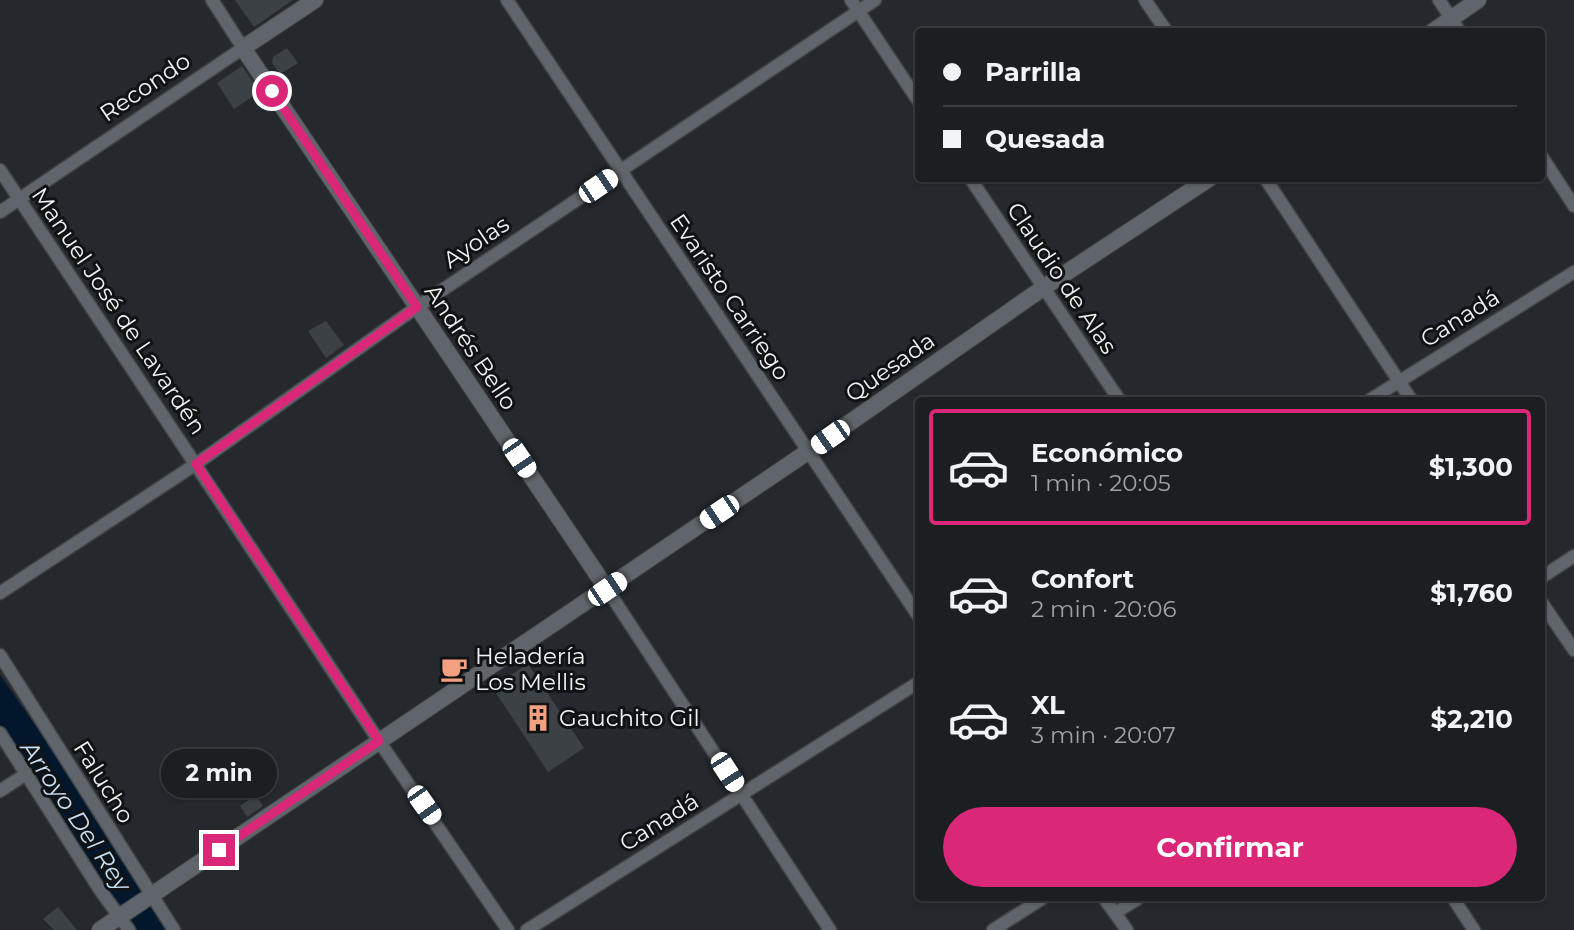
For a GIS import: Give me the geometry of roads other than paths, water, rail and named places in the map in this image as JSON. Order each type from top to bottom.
[{"type":"street","name":"Andrés Bello","points":[[212,0],[607,589],[830,930]]},
{"type":"street","name":"Recondo","points":[[0,212],[315,0]]},
{"type":"street","name":"Evaristo Carriego","points":[[508,0],[915,611]]},
{"type":"street","name":"Ayolas","points":[[0,593],[196,464],[417,307],[620,171],[854,6],[875,0]]},
{"type":"street","points":[[1146,0],[1164,28]]},
{"type":"street","points":[[1439,0],[1456,25],[1478,0]]},
{"type":"street","points":[[854,6],[915,96]]},
{"type":"street","points":[[1545,162],[1574,206]]},
{"type":"street","name":"Manuel José de Lavardén","points":[[0,170],[379,741],[508,930]]},
{"type":"street","name":"Claudio de Alas","points":[[973,182],[1117,397]]},
{"type":"street","name":"Quesada","points":[[100,930],[124,920],[148,898],[607,589],[1043,288],[1204,182]]},
{"type":"street","points":[[1268,182],[1409,397]]},
{"type":"street","name":"Canadá","points":[[1374,397],[1574,272]]},
{"type":"street","points":[[1545,575],[1574,556]]},
{"type":"street","points":[[1545,607],[1574,650]]},
{"type":"street","name":"Falucho","points":[[0,655],[148,898],[174,930]]},
{"type":"street","name":"Canadá","points":[[527,930],[915,685]]},
{"type":"street","points":[[0,733],[100,890],[124,920]]},
{"type":"street","points":[[0,791],[26,774]]},
{"type":"street","points":[[993,930],[1038,901]]},
{"type":"street","points":[[1106,901],[1127,930]]},
{"type":"street","points":[[1115,913],[1134,901]]},
{"type":"street","points":[[1455,901],[1474,930]]},
{"type":"water","points":[[0,675],[141,889],[118,904],[0,724]]},
{"type":"water","points":[[152,908],[167,930],[137,930],[132,922]]},
{"type":"waterway","name":"Arroyo Del Rey","points":[[130,896],[152,930]]},
{"type":"place","name":"Heladería Los Mellis","points":[[454,669]]},
{"type":"place","name":"Gauchito Gil","points":[[538,718]]}]
